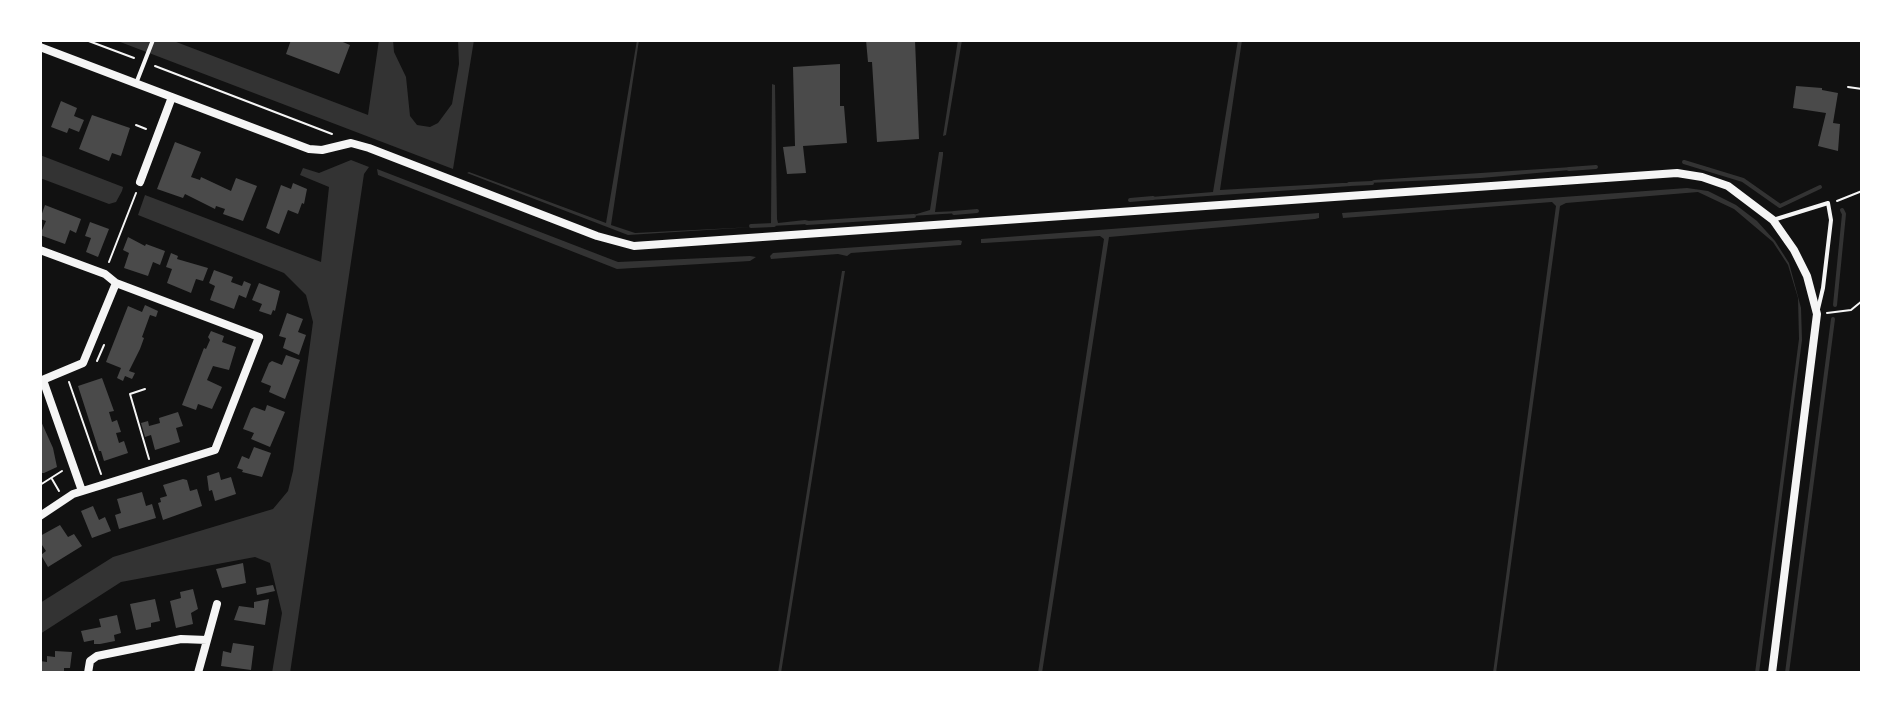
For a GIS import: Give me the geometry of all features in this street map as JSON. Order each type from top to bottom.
[{"type":"street","points":[[40,47],[309,149],[322,150],[351,143],[369,148],[597,236],[634,246],[1677,173],[1728,186],[1773,220],[1794,250],[1807,276],[1817,314],[1772,673]]},
{"type":"street","points":[[140,182],[172,97]]},
{"type":"street","points":[[40,250],[105,274],[116,283],[259,337],[215,450],[73,494],[40,516]]},
{"type":"street","points":[[82,491],[42,381],[83,363],[116,283]]},
{"type":"street","points":[[198,673],[217,604]]},
{"type":"street","points":[[88,673],[90,661],[97,656],[181,639],[207,640]]},
{"type":"lane","points":[[136,84],[153,40]]},
{"type":"lane","points":[[1773,220],[1828,203],[1831,220],[1817,314]]},
{"type":"path","points":[[86,40],[331,134]]},
{"type":"path","points":[[1848,87],[1862,89]]},
{"type":"path","points":[[105,274],[140,182]]},
{"type":"path","points":[[1828,203],[1862,191]]},
{"type":"path","points":[[1837,312],[1851,310],[1862,301]]},
{"type":"path","points":[[145,389],[130,394],[149,460]]},
{"type":"path","points":[[51,478],[61,493]]},
{"type":"shaded area","points":[[115,40],[171,40],[368,115],[379,40],[393,40],[394,52],[406,77],[410,116],[417,125],[430,127],[438,123],[452,104],[459,64],[458,40],[474,40],[453,169]]},
{"type":"shaded area","points":[[637,40],[611,225],[635,233],[754,227],[628,235],[467,173],[606,223]]},
{"type":"shaded area","points":[[958,40],[962,40],[946,135],[943,136]]},
{"type":"shaded area","points":[[1238,40],[1242,40],[1220,190],[1342,183],[1350,183],[1351,186],[1150,200],[1151,197],[1213,192]]},
{"type":"shaded area","points":[[772,84],[775,85],[778,223],[805,220],[809,221],[808,224],[771,226]]},
{"type":"shaded area","points":[[939,152],[943,155],[935,212],[959,213],[910,216],[930,210]]},
{"type":"shaded area","points":[[40,155],[123,187],[122,191],[116,202],[109,204],[40,178]]},
{"type":"shaded area","points":[[351,160],[369,167],[364,174],[290,673],[272,673],[282,613],[270,563],[255,557],[121,582],[40,634],[40,603],[113,557],[273,509],[288,491],[293,471],[313,322],[306,295],[284,273],[138,215],[145,195],[321,262],[329,187],[300,175],[303,168],[319,173]]},
{"type":"shaded area","points":[[1572,167],[1570,170],[1481,178],[1367,183],[1374,180]]},
{"type":"shaded area","points":[[377,169],[618,262],[756,257],[750,261],[617,269],[378,175]]},
{"type":"shaded area","points":[[1687,188],[1708,191],[1736,205],[1757,221],[1775,241],[1789,263],[1801,308],[1802,340],[1759,673],[1755,673],[1799,339],[1798,298],[1788,265],[1773,242],[1734,209],[1698,192],[1560,206],[1496,673],[1493,673],[1556,206],[1552,202],[1343,218],[1342,213]]},
{"type":"shaded area","points":[[1319,213],[1319,218],[1315,219],[1109,237],[1042,673],[1038,673],[1104,239],[1100,236],[981,243],[981,239]]},
{"type":"shaded area","points":[[962,241],[961,245],[851,253],[847,256],[771,259],[770,256],[773,253]]},
{"type":"shaded area","points":[[842,271],[845,271],[781,673],[778,673]]},
{"type":"building","points":[[291,40],[338,40],[350,45],[339,74],[286,54]]},
{"type":"building","points":[[866,40],[915,40],[919,139],[877,142],[872,62],[868,62]]},
{"type":"building","points":[[840,64],[840,106],[844,106],[847,143],[803,146],[806,173],[787,174],[783,147],[795,146],[793,67]]},
{"type":"building","points":[[1796,86],[1838,93],[1833,123],[1840,124],[1838,151],[1818,146],[1826,113],[1793,108]]},
{"type":"building","points":[[61,101],[77,108],[74,116],[84,120],[79,132],[69,128],[67,133],[51,127]]},
{"type":"building","points":[[92,115],[130,128],[121,156],[112,153],[109,161],[79,149]]},
{"type":"building","points":[[175,142],[201,152],[191,177],[200,180],[201,177],[231,191],[236,178],[257,186],[243,221],[223,214],[225,209],[216,206],[215,209],[185,194],[183,198],[157,189]]},
{"type":"building","points":[[293,183],[307,189],[304,204],[298,214],[288,210],[279,234],[266,228],[281,185],[291,189]]},
{"type":"building","points":[[45,205],[81,219],[76,233],[70,230],[65,244],[40,235],[46,221],[40,219]]},
{"type":"building","points":[[90,222],[109,229],[98,257],[86,252],[91,238],[85,236]]},
{"type":"building","points":[[128,237],[145,246],[165,251],[160,265],[153,262],[148,276],[124,268],[129,253],[123,250]]},
{"type":"building","points":[[171,253],[178,256],[177,259],[208,268],[203,281],[196,279],[191,293],[167,283],[172,269],[166,267]]},
{"type":"building","points":[[214,270],[233,277],[231,282],[242,286],[244,281],[251,284],[246,298],[239,295],[234,309],[210,300],[215,286],[209,283]]},
{"type":"building","points":[[259,283],[280,291],[271,315],[259,311],[262,304],[252,300]]},
{"type":"building","points":[[145,305],[158,311],[156,317],[150,315],[140,349],[129,371],[135,373],[132,379],[125,376],[123,381],[117,378],[121,368],[106,362],[128,306],[142,312]]},
{"type":"building","points":[[287,313],[303,319],[298,332],[306,335],[299,355],[283,348],[286,338],[279,336]]},
{"type":"building","points":[[211,331],[224,336],[222,342],[236,347],[229,370],[213,366],[207,380],[222,387],[212,409],[198,404],[196,410],[182,405]]},
{"type":"building","points":[[286,355],[300,360],[285,399],[269,392],[271,386],[261,382],[269,363],[272,361],[282,365]]},
{"type":"building","points":[[102,378],[114,411],[109,412],[112,422],[117,420],[121,432],[116,433],[119,443],[124,441],[128,453],[104,461],[78,386]]},
{"type":"building","points":[[267,405],[285,412],[270,447],[251,439],[254,433],[243,429],[251,409],[254,407],[265,411]]},
{"type":"building","points":[[178,412],[183,426],[176,428],[180,442],[155,450],[151,435],[145,437],[141,423],[148,421],[149,426],[160,423],[159,418]]},
{"type":"building","points":[[40,419],[53,448],[57,467],[44,473],[40,473]]},
{"type":"building","points":[[254,447],[271,453],[262,477],[237,468],[242,456],[249,459]]},
{"type":"building","points":[[219,472],[221,480],[231,477],[236,494],[215,501],[212,490],[209,491],[207,476]]},
{"type":"building","points":[[187,480],[190,491],[197,489],[202,506],[163,520],[158,503],[161,502],[160,498],[167,496],[163,485]]},
{"type":"building","points":[[142,492],[146,506],[152,504],[156,518],[119,529],[115,515],[121,513],[117,499]]},
{"type":"building","points":[[93,506],[99,520],[105,517],[111,531],[92,538],[81,511]]},
{"type":"building","points":[[60,525],[68,537],[74,534],[82,546],[48,567],[41,555],[46,551],[40,536]]},
{"type":"building","points":[[243,563],[246,583],[222,588],[216,569]]},
{"type":"building","points":[[273,585],[275,591],[257,595],[256,588]]},
{"type":"building","points":[[193,589],[198,609],[191,613],[193,624],[176,628],[170,601],[181,598],[180,592]]},
{"type":"building","points":[[155,599],[160,621],[151,623],[151,627],[136,630],[130,604]]},
{"type":"building","points":[[269,599],[265,625],[234,620],[239,606],[254,608],[254,602]]},
{"type":"building","points":[[117,615],[121,633],[114,635],[115,641],[100,644],[94,644],[94,640],[84,642],[81,631],[101,627],[99,619]]},
{"type":"building","points":[[233,643],[254,646],[251,670],[221,666],[223,651],[231,653]]},
{"type":"building","points":[[55,651],[72,652],[70,668],[64,668],[64,673],[40,672],[40,661],[47,662],[47,656],[55,657]]},
{"type":"waterway","points":[[1684,162],[1743,180],[1780,206],[1820,187]]},
{"type":"waterway","points":[[1569,169],[1596,167]]},
{"type":"waterway","points":[[1349,184],[1372,183]]},
{"type":"waterway","points":[[1130,200],[1153,198]]},
{"type":"waterway","points":[[1835,305],[1842,210]]},
{"type":"waterway","points":[[954,213],[977,211]]},
{"type":"waterway","points":[[807,223],[914,216]]},
{"type":"waterway","points":[[751,226],[774,225]]},
{"type":"waterway","points":[[1787,673],[1833,319]]}]
